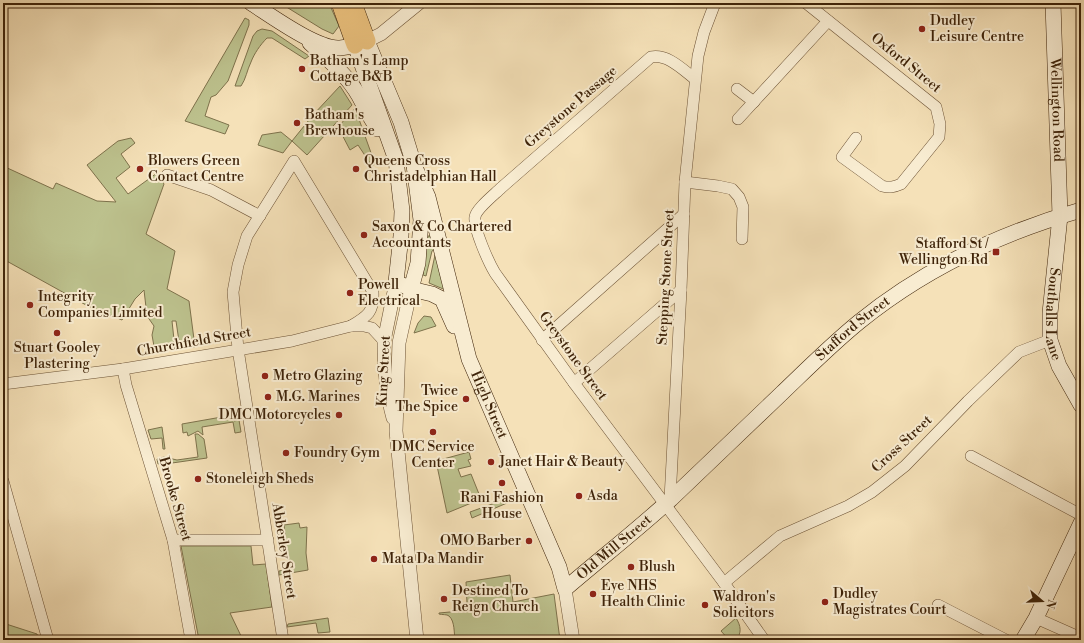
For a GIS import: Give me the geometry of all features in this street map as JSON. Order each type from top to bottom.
[{"type":"main road","points":[[251,3],[300,35],[329,59],[345,76],[359,95],[371,119],[391,147]]},
{"type":"main road","points":[[340,3],[401,122],[414,165],[421,220],[418,263],[411,289]]},
{"type":"main road","points":[[353,3],[361,43],[396,160],[402,211],[396,282],[411,289],[432,294],[442,299],[469,359]]},
{"type":"main road","name":"Wellington Road","points":[[1053,3],[1060,216]]},
{"type":"main road","points":[[300,35],[331,47],[340,48],[361,43]]},
{"type":"main road","name":"High Street","points":[[414,165],[428,197],[469,359],[559,566],[564,589]]},
{"type":"main road","name":"Stafford Street","points":[[667,502],[816,360],[859,322],[895,296],[936,270],[975,250],[1026,228],[1081,210]]},
{"type":"main road","name":"Southalls Lane","points":[[1060,216],[1050,313],[1050,340],[1059,366],[1081,405]]},
{"type":"main road","name":"Old Mill Street","points":[[564,589],[667,502]]},
{"type":"main road","points":[[1023,640],[1036,618],[1081,523]]},
{"type":"street","points":[[361,43],[381,34],[419,3]]},
{"type":"street","name":"Stepping Stone Street","points":[[667,502],[681,290],[685,182],[698,56],[704,32],[715,3]]},
{"type":"street","name":"Oxford Street","points":[[806,3],[936,107],[940,124],[939,137],[901,184],[895,187],[888,188],[882,186],[842,157],[856,138]]},
{"type":"street","points":[[738,120],[828,21]]},
{"type":"street","name":"Greystone Passage","points":[[475,216],[501,188],[651,57],[658,56],[667,59],[695,79]]},
{"type":"street","points":[[737,89],[754,102]]},
{"type":"street","name":"Abberley Street","points":[[283,640],[238,349],[233,292],[238,265],[248,236],[294,161],[373,292],[374,302],[372,310],[365,318],[352,326]]},
{"type":"street","points":[[167,176],[211,190],[260,216]]},
{"type":"street","points":[[685,182],[732,189],[739,197],[743,208],[742,239]]},
{"type":"street","points":[[542,340],[684,214]]},
{"type":"street","name":"Greystone Street","points":[[475,216],[476,226],[488,262],[494,274],[574,383],[667,502],[724,583],[759,638]]},
{"type":"street","name":"King Street","points":[[396,282],[384,341],[388,402],[396,431]]},
{"type":"street","name":"King Street","points":[[411,289],[399,344],[396,431],[417,640]]},
{"type":"street","points":[[574,383],[681,290]]},
{"type":"street","name":"Churchfield Street","points":[[3,384],[123,369],[292,341],[352,326],[372,328],[384,341]]},
{"type":"street","name":"Cross Street","points":[[724,583],[780,536],[848,506],[872,492],[905,466],[968,401],[1019,352],[1050,340]]},
{"type":"street","name":"Brooke Street","points":[[123,369],[126,385],[173,540],[191,640]]},
{"type":"street","points":[[971,456],[1081,515]]},
{"type":"street","points":[[3,481],[48,640]]},
{"type":"street","points":[[173,540],[268,540]]},
{"type":"street","name":"High Street","points":[[564,589],[573,640]]},
{"type":"street","points":[[938,604],[1006,640]]},
{"type":"street","points":[[1036,618],[1081,638]]},
{"type":"green space","points":[[280,3],[329,3],[339,26],[333,34],[322,29]]},
{"type":"green space","points":[[245,18],[249,20],[249,25],[228,81],[216,95],[211,97],[205,116],[229,125],[225,134],[185,121]]},
{"type":"green space","points":[[262,29],[272,31],[309,56],[305,59],[272,38],[267,38],[254,56],[241,86],[235,86],[253,36],[257,31]]},
{"type":"green space","points":[[340,86],[352,105],[307,155],[292,141],[313,115]]},
{"type":"green space","points":[[355,108],[375,164],[372,166],[358,145],[350,150],[338,127]]},
{"type":"green space","points":[[281,132],[292,141],[283,153],[258,145],[262,135]]},
{"type":"green space","points":[[131,138],[135,143],[121,154],[130,167],[116,178],[128,194],[157,173],[164,184],[146,234],[175,251],[167,289],[189,301],[195,347],[180,348],[176,321],[172,321],[175,349],[155,352],[152,335],[154,326],[147,316],[144,290],[135,299],[122,320],[86,305],[3,259],[3,166],[53,189],[56,183],[97,201],[116,202],[87,165],[118,141]]},
{"type":"green space","points":[[428,236],[431,236],[435,249],[432,251],[426,276],[423,275]]},
{"type":"green space","points":[[437,254],[448,291],[429,283],[435,255]]},
{"type":"green space","points":[[424,316],[431,317],[436,326],[414,333],[418,323]]},
{"type":"green space","points":[[233,415],[234,421],[239,420],[241,432],[235,433],[233,422],[202,427],[203,435],[198,431],[188,436],[187,432],[183,433],[182,424]]},
{"type":"green space","points":[[162,427],[165,449],[163,449],[162,438],[151,439],[148,430]]},
{"type":"green space","points":[[195,434],[198,434],[204,439],[207,458],[172,463],[171,460],[158,464],[157,459],[164,457],[177,460],[198,457]]},
{"type":"green space","points":[[469,452],[471,459],[468,460],[471,466],[458,469],[461,477],[471,474],[481,499],[447,513],[436,461]]},
{"type":"green space","points":[[511,494],[514,500],[472,518],[470,512],[495,503]]},
{"type":"green space","points":[[299,523],[300,528],[307,527],[306,553],[308,570],[279,575],[279,571],[289,569],[284,525]]},
{"type":"green space","points":[[181,546],[251,546],[253,565],[266,564],[272,607],[230,613],[242,638],[261,636],[266,640],[199,640]]},
{"type":"green space","points":[[510,575],[513,602],[554,594],[560,640],[455,640],[451,618],[448,615],[439,613],[461,611],[461,604],[467,603],[466,582]]},
{"type":"green space","points":[[328,618],[330,632],[318,633],[316,623],[287,627],[288,624]]},
{"type":"green space","points":[[736,618],[740,627],[740,632],[736,640],[729,640],[721,631]]},
{"type":"green space","points":[[3,623],[37,634],[39,640],[3,640]]},
{"type":"place","name":"Dudley Leisure Centre","points":[[922,29]]},
{"type":"place","name":"Batham's Lamp Cottage B&B","points":[[302,69]]},
{"type":"place","name":"Batham's Brewhouse","points":[[297,123]]},
{"type":"place","name":"Blowers Green Contact Centre","points":[[140,169]]},
{"type":"place","name":"Queens Cross Christadelphian Hall","points":[[356,169]]},
{"type":"place","name":"Saxon & Co Chartered Accountants","points":[[364,235]]},
{"type":"place","name":"Stafford St / Wellington Rd","points":[[996,252]]},
{"type":"place","name":"Powell Electrical","points":[[350,293]]},
{"type":"place","name":"Integrity Companies Limited","points":[[30,305]]},
{"type":"place","name":"Stuart Gooley Plastering","points":[[57,333]]},
{"type":"place","name":"Metro Glazing","points":[[265,376]]},
{"type":"place","name":"M.G. Marines","points":[[268,397]]},
{"type":"place","name":"Twice The Spice","points":[[466,399]]},
{"type":"place","name":"DMC Motorcycles","points":[[339,415]]},
{"type":"place","name":"DMC Service Center","points":[[433,432]]},
{"type":"place","name":"Foundry Gym","points":[[286,453]]},
{"type":"place","name":"Janet Hair & Beauty","points":[[491,462]]},
{"type":"place","name":"Stoneleigh Sheds","points":[[198,479]]},
{"type":"place","name":"Rani Fashion House","points":[[502,483]]},
{"type":"place","name":"Asda","points":[[579,496]]},
{"type":"place","name":"OMO Barber","points":[[529,541]]},
{"type":"place","name":"Mata Da Mandir","points":[[374,559]]},
{"type":"place","name":"Blush","points":[[631,567]]},
{"type":"place","name":"Eye NHS Health Clinic","points":[[593,594]]},
{"type":"place","name":"Destined To Reign Church","points":[[444,599]]},
{"type":"place","name":"Dudley Magistrates Court","points":[[825,602]]},
{"type":"place","name":"Waldron's Solicitors","points":[[705,605]]}]
